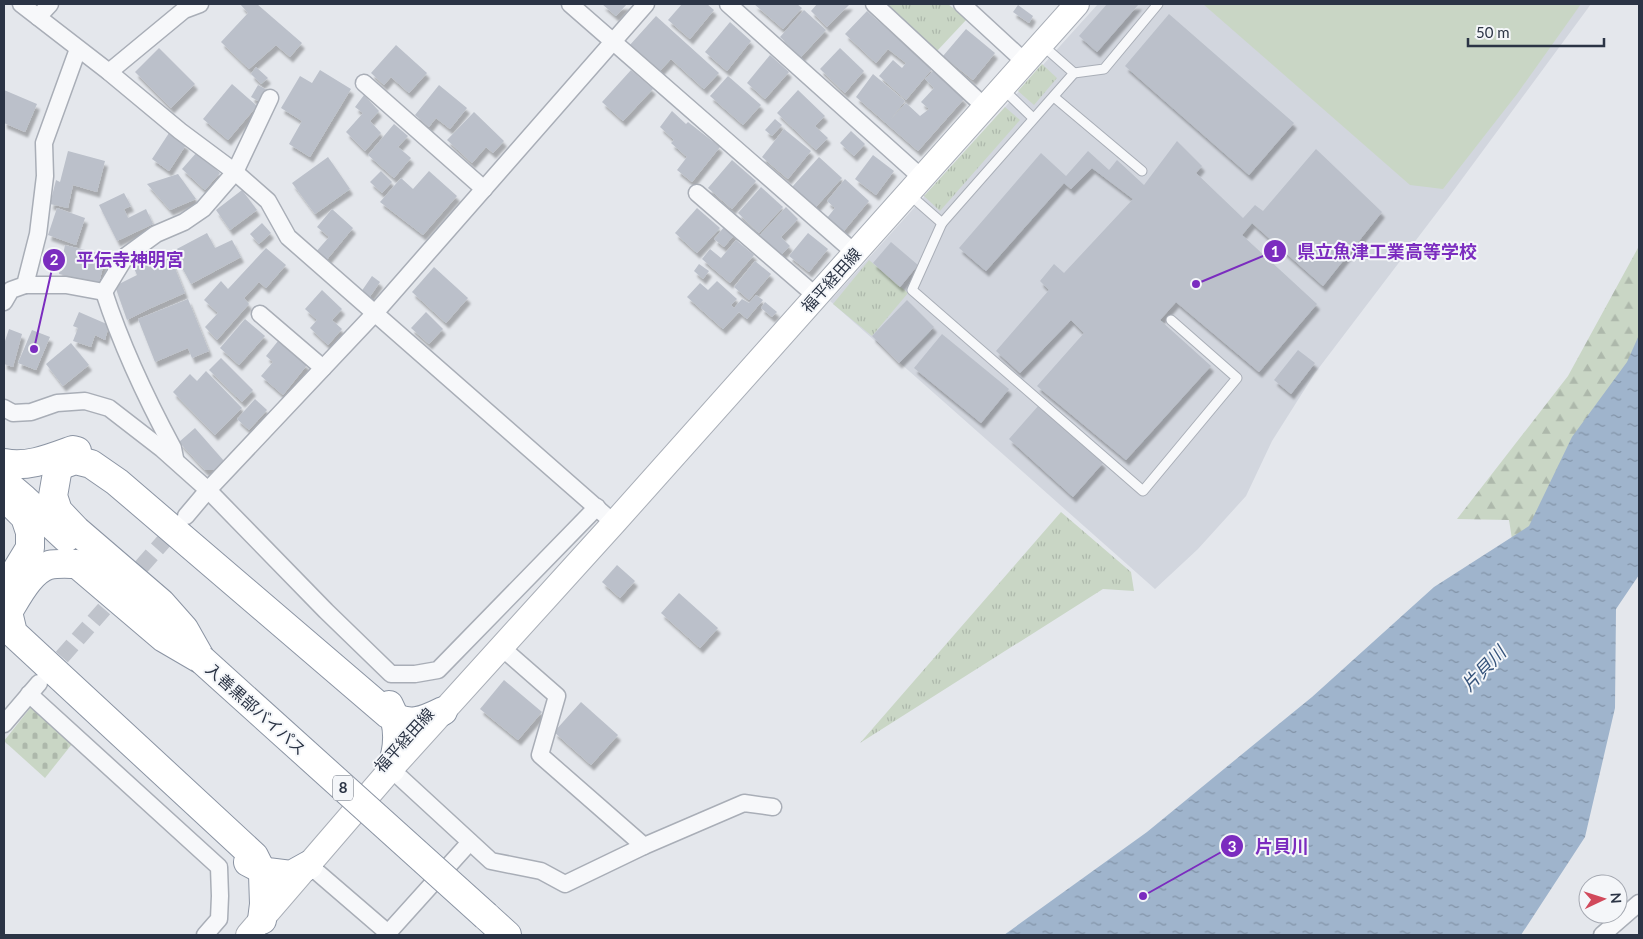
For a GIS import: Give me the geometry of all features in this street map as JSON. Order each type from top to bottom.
[{"type":"highway","points":[[4,463],[45,461],[73,450],[102,458],[409,710]]},
{"type":"highway","points":[[201,659],[184,629],[161,603],[76,530],[58,511],[53,496],[57,473],[61,465],[75,460],[91,464],[117,482],[409,710]]},
{"type":"highway","name":"入善黒部バイパス","points":[[4,482],[507,935]]},
{"type":"highway","points":[[4,495],[25,517],[30,532],[30,548],[4,592]]},
{"type":"highway","points":[[201,659],[164,638],[77,564],[51,565],[38,570],[21,591],[8,612],[13,633],[277,864]]},
{"type":"highway","points":[[4,631],[12,643],[38,669],[277,864]]},
{"type":"highway","points":[[391,757],[384,720],[409,710]]},
{"type":"highway","points":[[256,916],[262,874],[277,864]]},
{"type":"main road","name":"福平経田線","points":[[409,710],[501,647],[1077,4]]},
{"type":"main road","name":"福平経田線","points":[[235,935],[256,916],[277,864],[391,757],[409,710],[526,608],[566,569],[585,555]]},
{"type":"street","points":[[21,4],[109,72],[180,131],[235,172],[268,201],[288,237],[614,523]]},
{"type":"street","points":[[38,17],[50,4]]},
{"type":"street","points":[[109,72],[184,10],[200,4]]},
{"type":"street","points":[[570,4],[855,253]]},
{"type":"street","points":[[186,516],[208,490],[375,313],[646,4]]},
{"type":"street","points":[[728,4],[915,186]]},
{"type":"street","points":[[874,4],[985,107]]},
{"type":"street","points":[[962,4],[1024,62]]},
{"type":"street","points":[[25,285],[38,234],[45,176],[44,143],[78,49]]},
{"type":"street","points":[[364,83],[484,189]]},
{"type":"street","points":[[176,461],[173,448],[142,388],[117,332],[104,292],[126,256],[156,234],[184,222],[203,209],[235,172],[270,98]]},
{"type":"street","points":[[697,193],[816,296]]},
{"type":"street","points":[[4,302],[11,290],[25,285],[66,285],[104,292]]},
{"type":"street","points":[[260,314],[323,368]]},
{"type":"street","points":[[4,408],[13,413],[22,413],[38,410],[57,403],[85,401],[109,408],[176,461],[208,490],[326,611],[391,674],[414,674],[438,670],[597,507]]},
{"type":"street","points":[[501,647],[557,696],[540,755],[644,846]]},
{"type":"street","points":[[7,714],[34,689],[219,866],[220,896],[218,919],[206,935]]},
{"type":"street","points":[[391,757],[470,842],[491,861],[541,871],[565,884],[644,846],[744,803],[773,807]]},
{"type":"street","points":[[277,864],[389,934],[470,842]]},
{"type":"street","points":[[1602,935],[1639,903]]},
{"type":"lane","points":[[1158,4],[1104,69],[1074,73],[942,223],[912,290],[1142,491],[1237,378],[1171,320]]},
{"type":"lane","points":[[1041,43],[1074,73]]},
{"type":"lane","points":[[1001,88],[1033,118]]},
{"type":"lane","points":[[1054,97],[1142,171]]},
{"type":"lane","points":[[915,186],[942,223]]},
{"type":"shaded area","points":[[1098,4],[1591,4],[1448,198],[1315,373],[1272,441],[1246,496],[1198,549],[1155,589],[830,301]]},
{"type":"green space","points":[[882,4],[948,4],[967,19],[937,51]]},
{"type":"green space","points":[[1203,4],[1581,4],[1517,94],[1443,189],[1410,185]]},
{"type":"green space","points":[[1042,64],[1057,78],[1034,105],[1018,91]]},
{"type":"green space","points":[[1005,107],[1020,120],[940,211],[924,196]]},
{"type":"green space","points":[[1639,246],[1639,492],[1517,571],[1509,520],[1457,519],[1568,376]]},
{"type":"green space","points":[[869,260],[908,293],[872,336],[833,304]]},
{"type":"green space","points":[[1061,512],[1131,572],[1134,591],[1103,589],[860,743]]},
{"type":"green space","points":[[31,707],[72,744],[45,778],[4,741]]},
{"type":"water","points":[[1639,335],[1639,575],[1616,609],[1615,708],[1585,837],[1521,935],[1004,935],[1147,832],[1312,697],[1434,587],[1529,526],[1572,437],[1627,362]]},
{"type":"building","points":[[240,4],[257,4],[302,43],[290,57],[276,45],[249,69],[221,42],[248,13]]},
{"type":"building","points":[[602,4],[627,4],[616,16]]},
{"type":"building","points":[[682,4],[707,4],[714,10],[690,39],[668,20]]},
{"type":"building","points":[[754,4],[797,4],[802,8],[783,29]]},
{"type":"building","points":[[817,4],[850,4],[827,27],[811,11]]},
{"type":"building","points":[[1107,4],[1139,4],[1097,52],[1079,36]]},
{"type":"building","points":[[1018,5],[1033,16],[1029,23],[1013,12]]},
{"type":"building","points":[[804,10],[826,30],[801,57],[780,37]]},
{"type":"building","points":[[867,11],[932,69],[906,100],[879,76],[893,60],[902,68],[906,63],[888,49],[876,63],[845,34]]},
{"type":"building","points":[[1169,14],[1294,123],[1249,175],[1125,66]]},
{"type":"building","points":[[656,16],[719,73],[704,89],[671,59],[658,73],[629,46]]},
{"type":"building","points":[[730,22],[751,41],[727,71],[705,52]]},
{"type":"building","points":[[966,29],[995,53],[973,80],[943,56]]},
{"type":"building","points":[[396,45],[427,73],[409,93],[391,77],[384,85],[371,73]]},
{"type":"building","points":[[159,48],[195,84],[171,108],[135,72]]},
{"type":"building","points":[[840,48],[864,71],[845,93],[820,69]]},
{"type":"building","points":[[770,55],[789,72],[765,99],[747,83]]},
{"type":"building","points":[[256,67],[268,78],[261,84],[251,74]]},
{"type":"building","points":[[320,70],[351,89],[310,157],[289,144],[302,121],[281,108],[300,76],[312,83]]},
{"type":"building","points":[[631,70],[653,89],[623,121],[602,102]]},
{"type":"building","points":[[933,71],[964,99],[918,151],[856,97],[873,74],[905,101],[890,120],[906,103],[920,116],[929,109],[921,102],[934,88],[925,79]]},
{"type":"building","points":[[728,76],[761,105],[743,125],[710,96]]},
{"type":"building","points":[[232,84],[257,106],[228,140],[203,119]]},
{"type":"building","points":[[258,85],[267,90],[260,102],[251,97]]},
{"type":"building","points":[[439,85],[467,108],[450,129],[436,118],[429,127],[415,115]]},
{"type":"building","points":[[4,90],[37,104],[25,132],[4,123]]},
{"type":"building","points":[[798,90],[825,116],[815,126],[828,138],[816,150],[777,113]]},
{"type":"building","points":[[364,95],[379,111],[370,121],[381,133],[365,151],[346,132],[363,113],[355,107]]},
{"type":"building","points":[[672,111],[686,124],[688,122],[720,147],[692,182],[677,170],[687,157],[671,143],[674,140],[660,127]]},
{"type":"building","points":[[474,112],[504,141],[493,153],[486,147],[472,163],[447,140]]},
{"type":"building","points":[[775,119],[782,125],[772,136],[765,130]]},
{"type":"building","points":[[394,124],[408,136],[398,147],[411,158],[394,178],[368,155]]},
{"type":"building","points":[[784,129],[811,151],[788,179],[762,157]]},
{"type":"building","points":[[851,131],[865,144],[854,156],[840,143]]},
{"type":"building","points":[[169,133],[186,145],[169,171],[152,159]]},
{"type":"building","points":[[1177,141],[1202,166],[1196,173],[1243,218],[1255,205],[1263,211],[1316,149],[1382,212],[1323,286],[1252,223],[1242,235],[1317,304],[1259,372],[1176,302],[1160,320],[1211,366],[1126,460],[1037,386],[1084,333],[1071,320],[1020,373],[996,351],[1049,290],[1040,281],[1054,264],[1064,273],[1133,199],[1092,168],[1071,189],[1064,183],[986,271],[959,248],[1041,153],[1066,176],[1088,151],[1109,170],[1117,160],[1144,185]]},
{"type":"building","points":[[68,151],[105,161],[97,192],[73,185],[68,208],[50,204],[56,180],[60,182]]},
{"type":"building","points":[[197,152],[220,173],[205,190],[182,169]]},
{"type":"building","points":[[873,155],[894,171],[876,195],[855,179]]},
{"type":"building","points":[[328,157],[350,189],[315,214],[292,183]]},
{"type":"building","points":[[819,157],[842,178],[815,208],[792,187]]},
{"type":"building","points":[[732,160],[756,181],[732,209],[708,188]]},
{"type":"building","points":[[381,171],[392,182],[382,193],[370,182]]},
{"type":"building","points":[[429,171],[457,196],[423,235],[380,202],[401,178],[413,189]]},
{"type":"building","points":[[178,174],[196,199],[170,210],[147,184]]},
{"type":"building","points":[[845,179],[869,201],[843,232],[827,218],[835,208],[827,201]]},
{"type":"building","points":[[761,187],[783,207],[759,233],[738,213]]},
{"type":"building","points":[[242,190],[257,210],[230,230],[216,210]]},
{"type":"building","points":[[124,193],[131,206],[124,209],[128,218],[146,209],[153,224],[117,241],[99,205]]},
{"type":"building","points":[[786,207],[798,219],[781,237],[790,246],[781,255],[760,235]]},
{"type":"building","points":[[57,208],[85,218],[76,245],[48,235]]},
{"type":"building","points":[[697,208],[720,228],[697,253],[675,233]]},
{"type":"building","points":[[332,209],[353,228],[325,262],[315,253],[329,237],[317,227]]},
{"type":"building","points":[[262,223],[271,233],[259,244],[250,234]]},
{"type":"building","points":[[725,226],[735,234],[724,247],[714,239]]},
{"type":"building","points":[[207,233],[215,248],[232,240],[241,257],[191,284],[173,251]]},
{"type":"building","points":[[808,233],[828,249],[809,272],[789,256]]},
{"type":"building","points":[[736,240],[754,255],[730,283],[702,259],[710,249],[721,258]]},
{"type":"building","points":[[891,242],[918,265],[900,287],[873,263]]},
{"type":"building","points":[[65,245],[106,255],[99,283],[59,274]]},
{"type":"building","points":[[266,248],[286,265],[266,288],[259,282],[244,298],[249,304],[217,340],[205,327],[218,313],[204,300],[221,281],[228,289]]},
{"type":"building","points":[[168,251],[185,293],[127,320],[115,286],[137,275],[133,266]]},
{"type":"building","points":[[755,261],[771,274],[749,300],[734,287]]},
{"type":"building","points":[[699,264],[709,271],[703,279],[694,271]]},
{"type":"building","points":[[434,267],[468,298],[446,323],[412,292]]},
{"type":"building","points":[[372,276],[380,282],[369,298],[361,292]]},
{"type":"building","points":[[717,281],[737,299],[731,305],[734,308],[742,299],[749,303],[756,295],[763,300],[747,319],[739,312],[723,329],[687,297],[700,283],[708,290]]},
{"type":"building","points":[[322,290],[342,309],[332,320],[342,329],[328,345],[310,328],[317,320],[305,309]]},
{"type":"building","points":[[188,299],[209,351],[192,358],[188,348],[155,362],[138,319]]},
{"type":"building","points":[[907,300],[934,327],[899,363],[872,336]]},
{"type":"building","points":[[765,302],[777,312],[772,317],[761,308]]},
{"type":"building","points":[[79,312],[109,325],[105,340],[95,335],[91,347],[73,341],[78,328],[73,326]]},
{"type":"building","points":[[426,312],[443,329],[429,344],[411,328]]},
{"type":"building","points":[[245,319],[265,336],[239,365],[220,348]]},
{"type":"building","points":[[9,329],[22,334],[13,367],[4,364],[4,344]]},
{"type":"building","points":[[32,330],[50,337],[36,370],[18,363]]},
{"type":"building","points":[[942,334],[1009,389],[981,423],[914,368]]},
{"type":"building","points":[[278,341],[307,365],[283,395],[261,376],[273,362],[266,356]]},
{"type":"building","points":[[71,343],[89,365],[63,386],[46,364]]},
{"type":"building","points":[[1298,350],[1315,363],[1291,394],[1274,380]]},
{"type":"building","points":[[221,358],[253,390],[242,402],[209,370]]},
{"type":"building","points":[[206,371],[242,408],[215,435],[173,392],[190,374],[197,381]]},
{"type":"building","points":[[255,399],[267,410],[249,430],[237,419]]},
{"type":"building","points":[[1039,405],[1103,463],[1073,497],[1009,439]]},
{"type":"building","points":[[195,428],[224,461],[214,470],[205,470],[179,442]]},
{"type":"building","points":[[617,565],[635,581],[620,598],[602,582]]},
{"type":"building","points":[[679,593],[718,628],[700,648],[661,613]]},
{"type":"building","points":[[504,680],[542,712],[518,740],[480,709]]},
{"type":"building","points":[[581,702],[618,735],[591,765],[554,732]]},
{"type":"tunnel","points":[[46,675],[178,525]]},
{"type":"place","name":"県立魚津工業高等学校","points":[[1196,284]]},
{"type":"place","name":"平伝寺神明宮","points":[[34,349]]},
{"type":"place","name":"片貝川","points":[[1143,896]]}]
